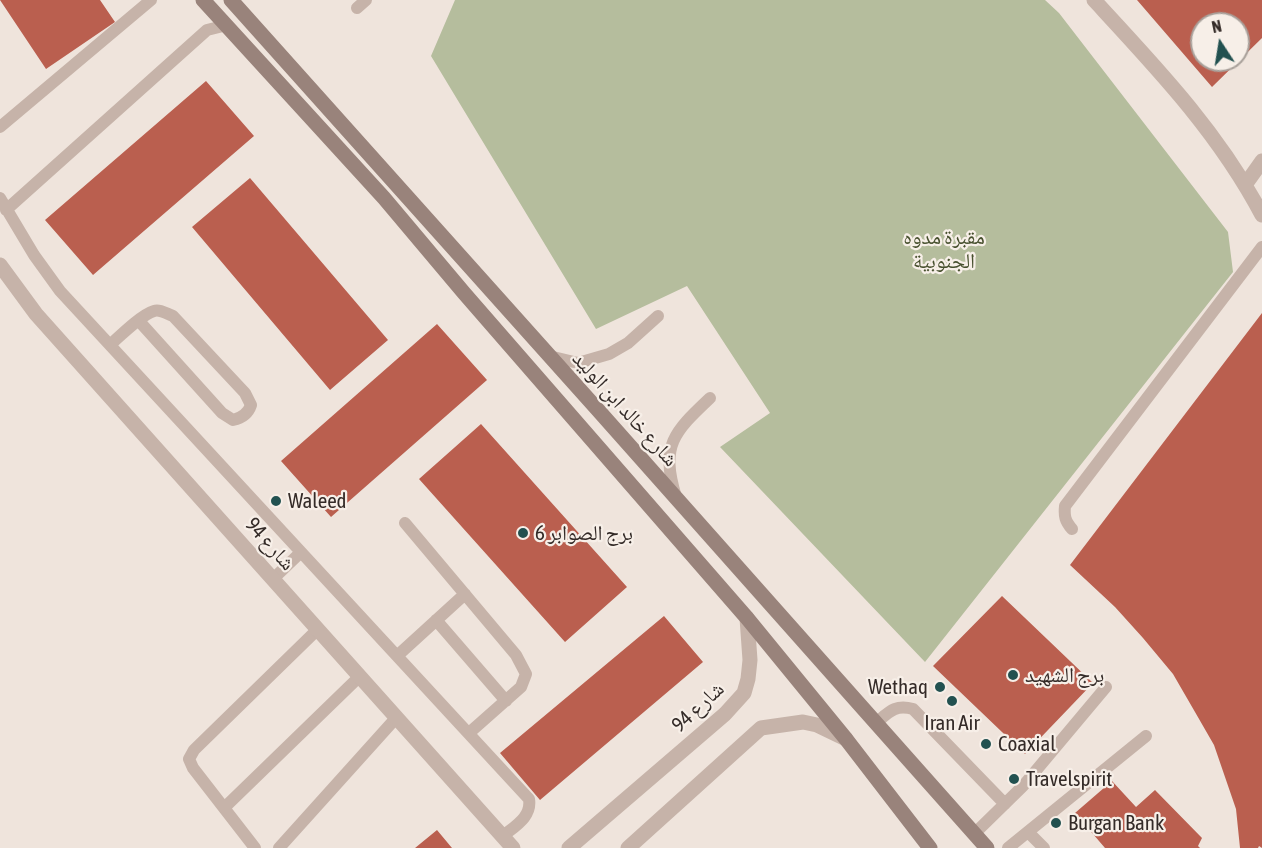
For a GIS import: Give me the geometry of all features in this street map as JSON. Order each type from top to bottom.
[{"type":"main road","points":[[203,0],[384,198],[471,302],[747,618],[846,739],[930,848]]},
{"type":"main road","name":"شارع خالد ابن الوليد","points":[[231,0],[987,848]]},
{"type":"street","points":[[1094,0],[1195,112],[1214,137],[1262,215]]},
{"type":"street","points":[[1245,185],[1262,161]]},
{"type":"street","name":"شارع 94","points":[[0,265],[36,314],[508,842]]},
{"type":"street","name":"شارع 94","points":[[569,848],[725,714],[744,693],[750,660],[747,618]]},
{"type":"street","points":[[628,848],[761,728],[803,722],[817,725],[846,739]]},
{"type":"lane","points":[[0,127],[151,0]]},
{"type":"lane","points":[[6,210],[207,30],[227,26]]},
{"type":"lane","points":[[0,198],[34,255],[60,291],[529,799],[530,806],[527,815],[508,842]]},
{"type":"lane","points":[[1072,529],[1066,523],[1065,506],[1262,247]]},
{"type":"lane","points":[[110,345],[139,321],[154,311],[161,311],[172,316],[245,393],[251,405],[249,411],[241,418],[233,420],[222,413],[139,321]]},
{"type":"lane","points":[[549,356],[578,363],[609,354],[628,342],[658,316]]},
{"type":"lane","points":[[676,498],[669,476],[669,453],[674,437],[687,420],[710,398]]},
{"type":"lane","points":[[405,524],[516,655],[526,674],[521,687],[469,733]]},
{"type":"lane","points":[[273,579],[300,553]]},
{"type":"lane","points":[[397,656],[465,594]]},
{"type":"lane","points":[[436,620],[506,701]]},
{"type":"lane","points":[[255,848],[193,768],[189,759],[194,750],[318,630]]},
{"type":"lane","points":[[224,808],[359,677]]},
{"type":"lane","points":[[974,834],[1023,786],[1106,687]]},
{"type":"lane","points":[[876,723],[891,710],[903,707],[913,710],[1005,804]]},
{"type":"lane","points":[[279,848],[396,718]]},
{"type":"lane","points":[[1008,848],[1146,735]]},
{"type":"lane","points":[[1028,832],[1044,848]]},
{"type":"green space","name":"مقبرة مدوه الجنوبية","points":[[455,0],[1045,0],[1059,13],[1228,232],[1233,272],[925,662],[720,447],[770,413],[687,286],[596,329],[431,56]]},
{"type":"building","points":[[0,0],[100,0],[115,22],[46,69]]},
{"type":"building","points":[[1137,0],[1262,0],[1262,38],[1250,50],[1250,12],[1190,12],[1190,61]]},
{"type":"building","points":[[1199,72],[1227,72],[1212,87]]},
{"type":"building","points":[[206,81],[254,136],[93,275],[45,220]]},
{"type":"building","points":[[250,178],[388,340],[330,390],[192,227]]},
{"type":"building","points":[[1262,313],[1262,848],[1259,846],[1258,848],[1240,848],[1236,809],[1214,745],[1173,674],[1115,607],[1070,565]]},
{"type":"building","points":[[437,324],[487,380],[331,517],[281,461]]},
{"type":"building","name":"برج الصوابر 6","points":[[481,424],[627,587],[565,642],[419,479]]},
{"type":"building","name":"برج الشهيد","points":[[1002,596],[1093,683],[1025,754],[933,666]]},
{"type":"building","points":[[664,616],[703,662],[540,800],[500,753]]},
{"type":"building","points":[[1112,781],[1136,807],[1155,790],[1202,838],[1198,846],[1200,848],[1105,848],[1075,813]]},
{"type":"building","points":[[437,830],[452,848],[415,848]]},
{"type":"place","name":"Waleed","points":[[276,501]]},
{"type":"place","name":"برج الصوابر 6","points":[[523,533]]},
{"type":"place","name":"برج الشهيد","points":[[1013,675]]},
{"type":"place","name":"Wethaq","points":[[940,687]]},
{"type":"place","name":"Iran Air","points":[[952,701]]},
{"type":"place","name":"Coaxial","points":[[986,744]]},
{"type":"place","name":"Travelspirit","points":[[1014,779]]},
{"type":"place","name":"Burgan Bank","points":[[1056,823]]}]
